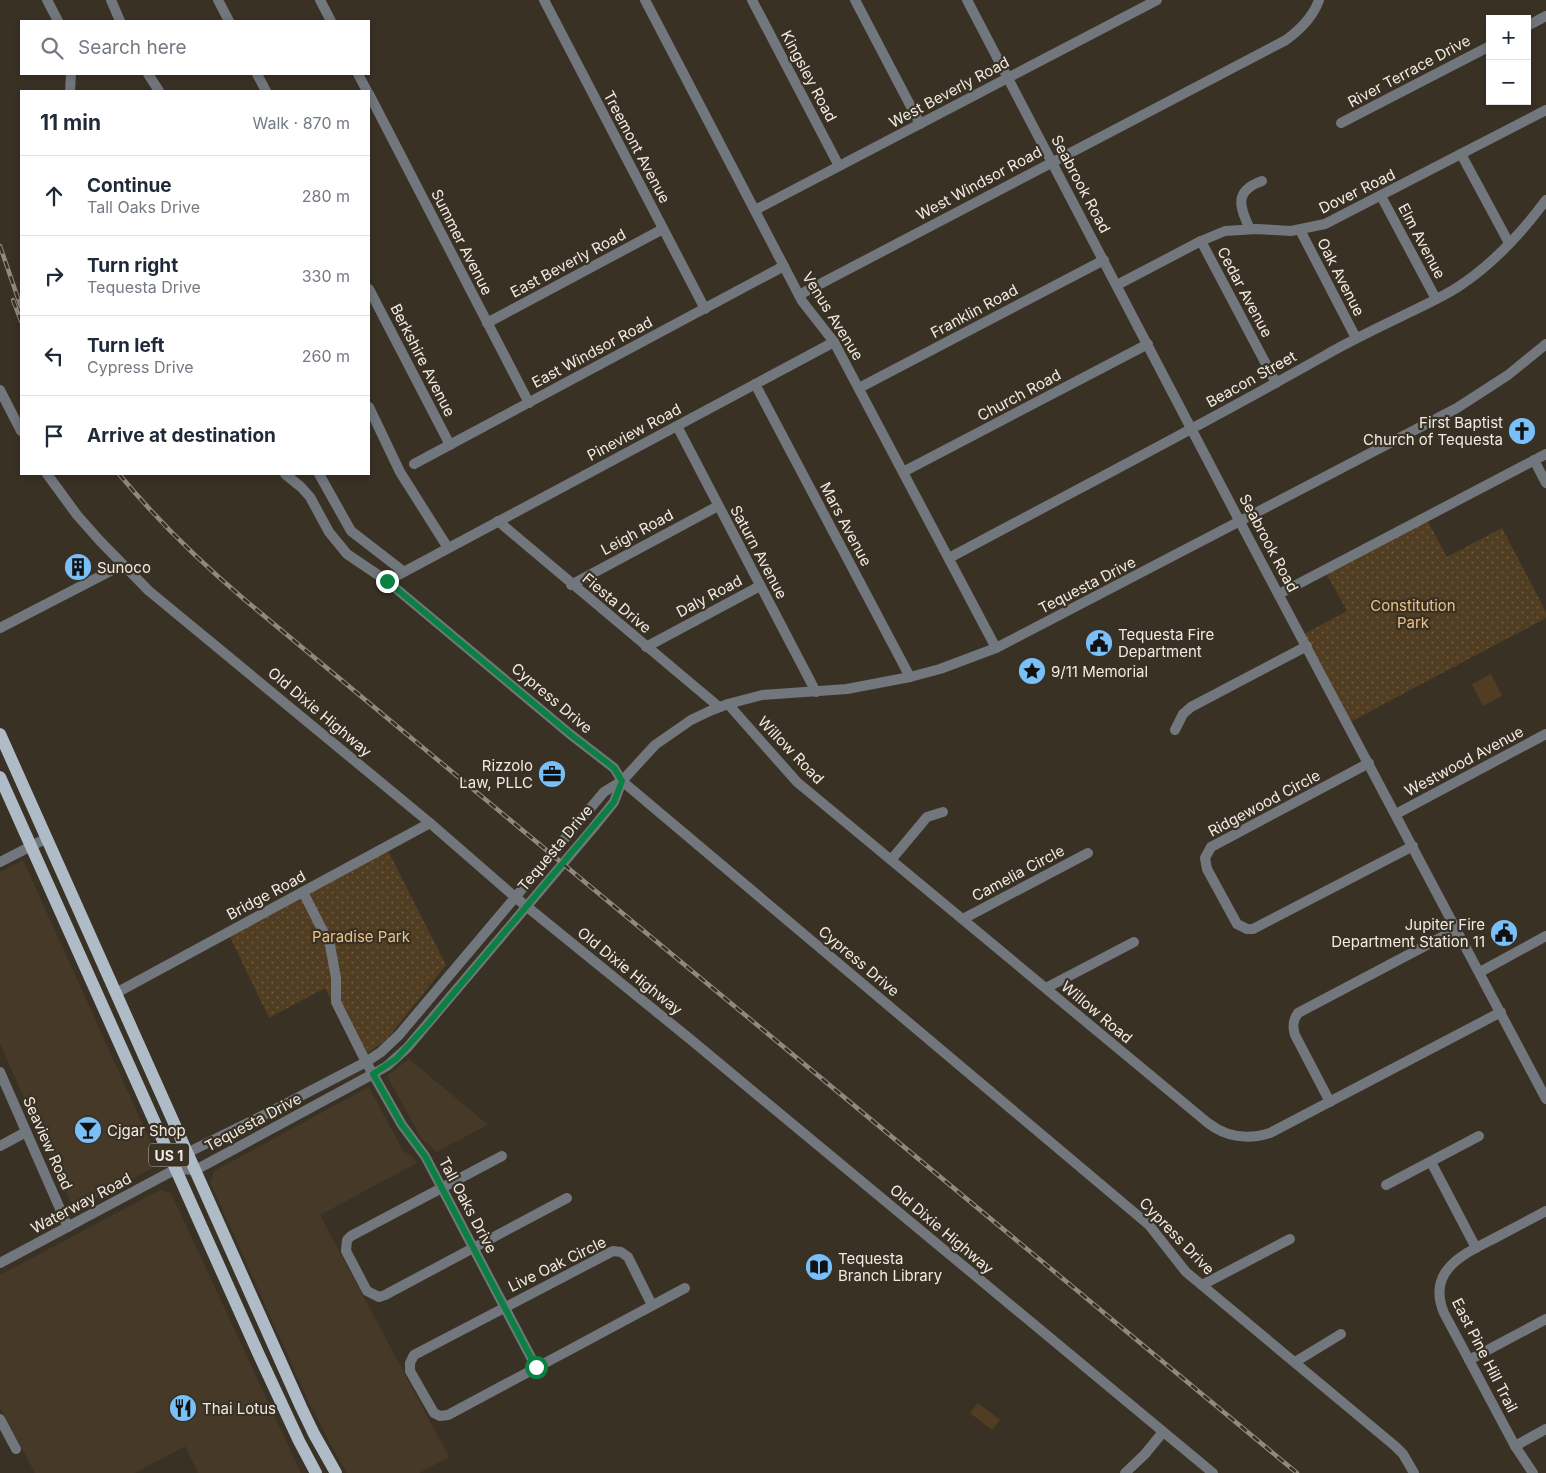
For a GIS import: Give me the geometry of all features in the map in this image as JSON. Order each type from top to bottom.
[{"type":"main road","name":"US 1","points":[[0,734],[314,1434],[336,1473]]},
{"type":"main road","name":"US 1","points":[[0,777],[287,1416],[316,1473]]},
{"type":"main road","points":[[287,1416],[302,1431],[314,1434]]},
{"type":"street","points":[[47,0],[57,20]]},
{"type":"street","points":[[111,0],[120,20]]},
{"type":"street","points":[[218,0],[228,20]]},
{"type":"street","points":[[320,0],[330,20]]},
{"type":"street","name":"Treemont Avenue","points":[[544,0],[705,309]]},
{"type":"street","name":"Venus Avenue","points":[[645,0],[784,266],[809,311],[834,342],[996,648]]},
{"type":"street","name":"Kingsley Road","points":[[752,0],[839,166]]},
{"type":"street","points":[[855,0],[920,124]]},
{"type":"street","name":"Seabrook Road","points":[[967,0],[1240,522],[1546,1099]]},
{"type":"street","name":"West Beverly Road","points":[[755,210],[1157,0]]},
{"type":"street","name":"West Windsor Road","points":[[800,294],[1286,40],[1304,25],[1312,15],[1319,0]]},
{"type":"street","points":[[1531,24],[1546,16]]},
{"type":"street","name":"River Terrace Drive","points":[[1341,123],[1486,48]]},
{"type":"street","points":[[70,90],[71,75]]},
{"type":"street","points":[[149,75],[158,90]]},
{"type":"street","points":[[258,75],[265,90]]},
{"type":"street","name":"Summer Avenue","points":[[359,75],[366,90]]},
{"type":"street","name":"Summer Avenue","points":[[370,97],[530,403]]},
{"type":"street","name":"Dover Road","points":[[1117,285],[1201,241],[1225,232],[1250,229],[1300,230],[1315,228],[1335,220],[1546,110]]},
{"type":"street","points":[[1461,154],[1509,243]]},
{"type":"street","points":[[1250,229],[1241,204],[1243,193],[1250,185],[1262,181]]},
{"type":"street","name":"Elm Avenue","points":[[1382,196],[1436,299]]},
{"type":"street","name":"Beacon Street","points":[[949,558],[1276,383],[1356,338],[1436,299],[1476,274],[1503,251],[1517,237],[1546,200]]},
{"type":"street","name":"East Beverly Road","points":[[487,323],[663,229]]},
{"type":"street","name":"Oak Avenue","points":[[1300,230],[1356,338]]},
{"type":"street","name":"Cedar Avenue","points":[[1201,241],[1276,383]]},
{"type":"street","name":"Franklin Road","points":[[859,388],[1104,260]]},
{"type":"street","name":"East Windsor Road","points":[[414,464],[784,266]]},
{"type":"street","name":"Berkshire Avenue","points":[[370,291],[450,445]]},
{"type":"street","name":"Pineview Road","points":[[388,583],[448,548],[834,342]]},
{"type":"street","name":"Church Road","points":[[903,472],[1148,344]]},
{"type":"street","name":"Tequesta Drive","points":[[176,1169],[187,1153],[270,1112],[366,1062],[381,1052],[399,1035],[604,792],[622,781],[655,745],[672,732],[723,705],[762,695],[847,689],[910,677],[996,648],[1457,408],[1508,375],[1546,344]]},
{"type":"street","name":"Mars Avenue","points":[[755,384],[910,677]]},
{"type":"street","points":[[0,390],[20,429]]},
{"type":"street","points":[[370,409],[400,472],[448,548]]},
{"type":"street","name":"Saturn Avenue","points":[[677,426],[816,692]]},
{"type":"street","points":[[1279,594],[1546,454]]},
{"type":"street","points":[[1534,460],[1546,484]]},
{"type":"street","name":"Old Dixie Highway","points":[[49,475],[77,515],[148,591],[430,823],[514,897],[690,1039],[1213,1473]]},
{"type":"street","name":"Cypress Drive","points":[[286,475],[310,497],[329,532],[346,554],[388,583],[505,678],[570,734],[614,768],[622,781],[1149,1225],[1175,1260],[1202,1285],[1395,1446],[1403,1454],[1414,1473]]},
{"type":"street","points":[[320,475],[351,531],[404,572]]},
{"type":"street","name":"Leigh Road","points":[[571,585],[718,506]]},
{"type":"street","name":"Fiesta Drive","points":[[498,522],[646,647],[723,705]]},
{"type":"street","points":[[0,628],[122,565]]},
{"type":"street","name":"Daly Road","points":[[646,647],[760,586]]},
{"type":"street","points":[[1175,730],[1180,718],[1191,707],[1307,646]]},
{"type":"street","name":"Willow Road","points":[[723,705],[797,782],[1208,1123],[1225,1133],[1244,1137],[1264,1135],[1501,1012]]},
{"type":"street","name":"Westwood Avenue","points":[[1396,814],[1546,734]]},
{"type":"street","name":"Ridgewood Circle","points":[[1369,763],[1210,848],[1205,858],[1207,869],[1237,924],[1247,929],[1253,929],[1413,846]]},
{"type":"street","name":"Tequesta Drive","points":[[176,1169],[195,1170],[387,1066],[407,1048],[614,802],[622,781]]},
{"type":"street","points":[[891,860],[927,817],[943,812]]},
{"type":"street","name":"Bridge Road","points":[[116,993],[430,823]]},
{"type":"street","points":[[0,862],[47,838]]},
{"type":"street","name":"Camelia Circle","points":[[963,919],[1088,853]]},
{"type":"street","name":"Tall Oaks Drive","points":[[303,892],[330,945],[336,972],[336,1002],[366,1062],[402,1125],[425,1156],[536,1367]]},
{"type":"street","points":[[1330,1102],[1295,1035],[1293,1029],[1298,1013],[1457,929]]},
{"type":"street","points":[[1480,972],[1546,936]]},
{"type":"street","points":[[1046,988],[1134,942]]},
{"type":"street","name":"Seaview Road","points":[[0,1072],[68,1227]]},
{"type":"street","points":[[0,1146],[26,1132]]},
{"type":"street","points":[[1386,1186],[1479,1136]]},
{"type":"street","points":[[502,1156],[351,1236],[347,1240],[346,1251],[367,1291],[379,1297],[385,1295],[567,1198]]},
{"type":"street","points":[[1431,1162],[1476,1248]]},
{"type":"street","name":"Waterway Road","points":[[0,1263],[176,1169]]},
{"type":"street","name":"East Pine Hill Trail","points":[[1533,1473],[1515,1446],[1442,1308],[1440,1291],[1444,1275],[1454,1261],[1546,1211]]},
{"type":"street","points":[[1202,1285],[1290,1239]]},
{"type":"street","name":"Live Oak Circle","points":[[504,1307],[614,1251],[621,1252],[628,1257],[652,1305]]},
{"type":"street","points":[[504,1307],[414,1355],[410,1363],[410,1370],[434,1413],[440,1416],[448,1415],[684,1288]]},
{"type":"street","points":[[1469,1360],[1546,1319]]},
{"type":"street","points":[[1295,1362],[1341,1334]]},
{"type":"street","points":[[0,1420],[16,1449]]},
{"type":"street","points":[[1515,1446],[1546,1429]]},
{"type":"street","points":[[1125,1473],[1145,1454],[1163,1432]]},
{"type":"shaded area","points":[[23,860],[157,1156],[151,1169],[74,1210],[0,1044],[0,872]]},
{"type":"shaded area","points":[[409,1059],[488,1125],[436,1152],[423,1141],[387,1076]]},
{"type":"shaded area","points":[[369,1087],[403,1151],[412,1156],[417,1163],[320,1215],[449,1457],[419,1473],[347,1473],[308,1400],[210,1182],[214,1171]]},
{"type":"shaded area","points":[[160,1190],[171,1193],[301,1473],[198,1473],[185,1446],[135,1473],[35,1473],[0,1408],[0,1275]]},
{"type":"green space","name":"Constitution Park","points":[[1426,518],[1447,557],[1502,528],[1546,612],[1546,618],[1350,722],[1304,634],[1347,611],[1325,571]]},
{"type":"green space","points":[[1491,674],[1502,696],[1483,706],[1472,684]]},
{"type":"green space","name":"Paradise Park","points":[[387,849],[446,965],[387,1039],[361,1058],[325,988],[269,1018],[229,935]]},
{"type":"green space","points":[[978,1403],[1000,1420],[992,1430],[970,1413]]},
{"type":"railway","points":[[0,246],[20,304]]},
{"type":"railway","points":[[13,300],[20,318]]},
{"type":"railway","points":[[120,475],[179,540],[245,600],[1297,1473]]},
{"type":"place","name":"First Baptist Church of Tequesta","points":[[1522,431]]},
{"type":"place","name":"Sunoco","points":[[78,567]]},
{"type":"place","name":"Tequesta Fire Department","points":[[1099,643]]},
{"type":"place","name":"9/11 Memorial","points":[[1032,671]]},
{"type":"place","name":"Rizzolo Law, PLLC","points":[[552,774]]},
{"type":"place","name":"Jupiter Fire Department Station 11","points":[[1504,933]]},
{"type":"place","name":"Cjgar Shop","points":[[88,1130]]},
{"type":"place","name":"Tequesta Branch Library","points":[[819,1267]]},
{"type":"place","name":"Thai Lotus","points":[[183,1408]]},
{"type":"route","points":[[387,581],[570,734],[614,768],[622,781],[614,802],[426,1026],[396,1059],[373,1074],[402,1125],[425,1156],[536,1367]]}]
